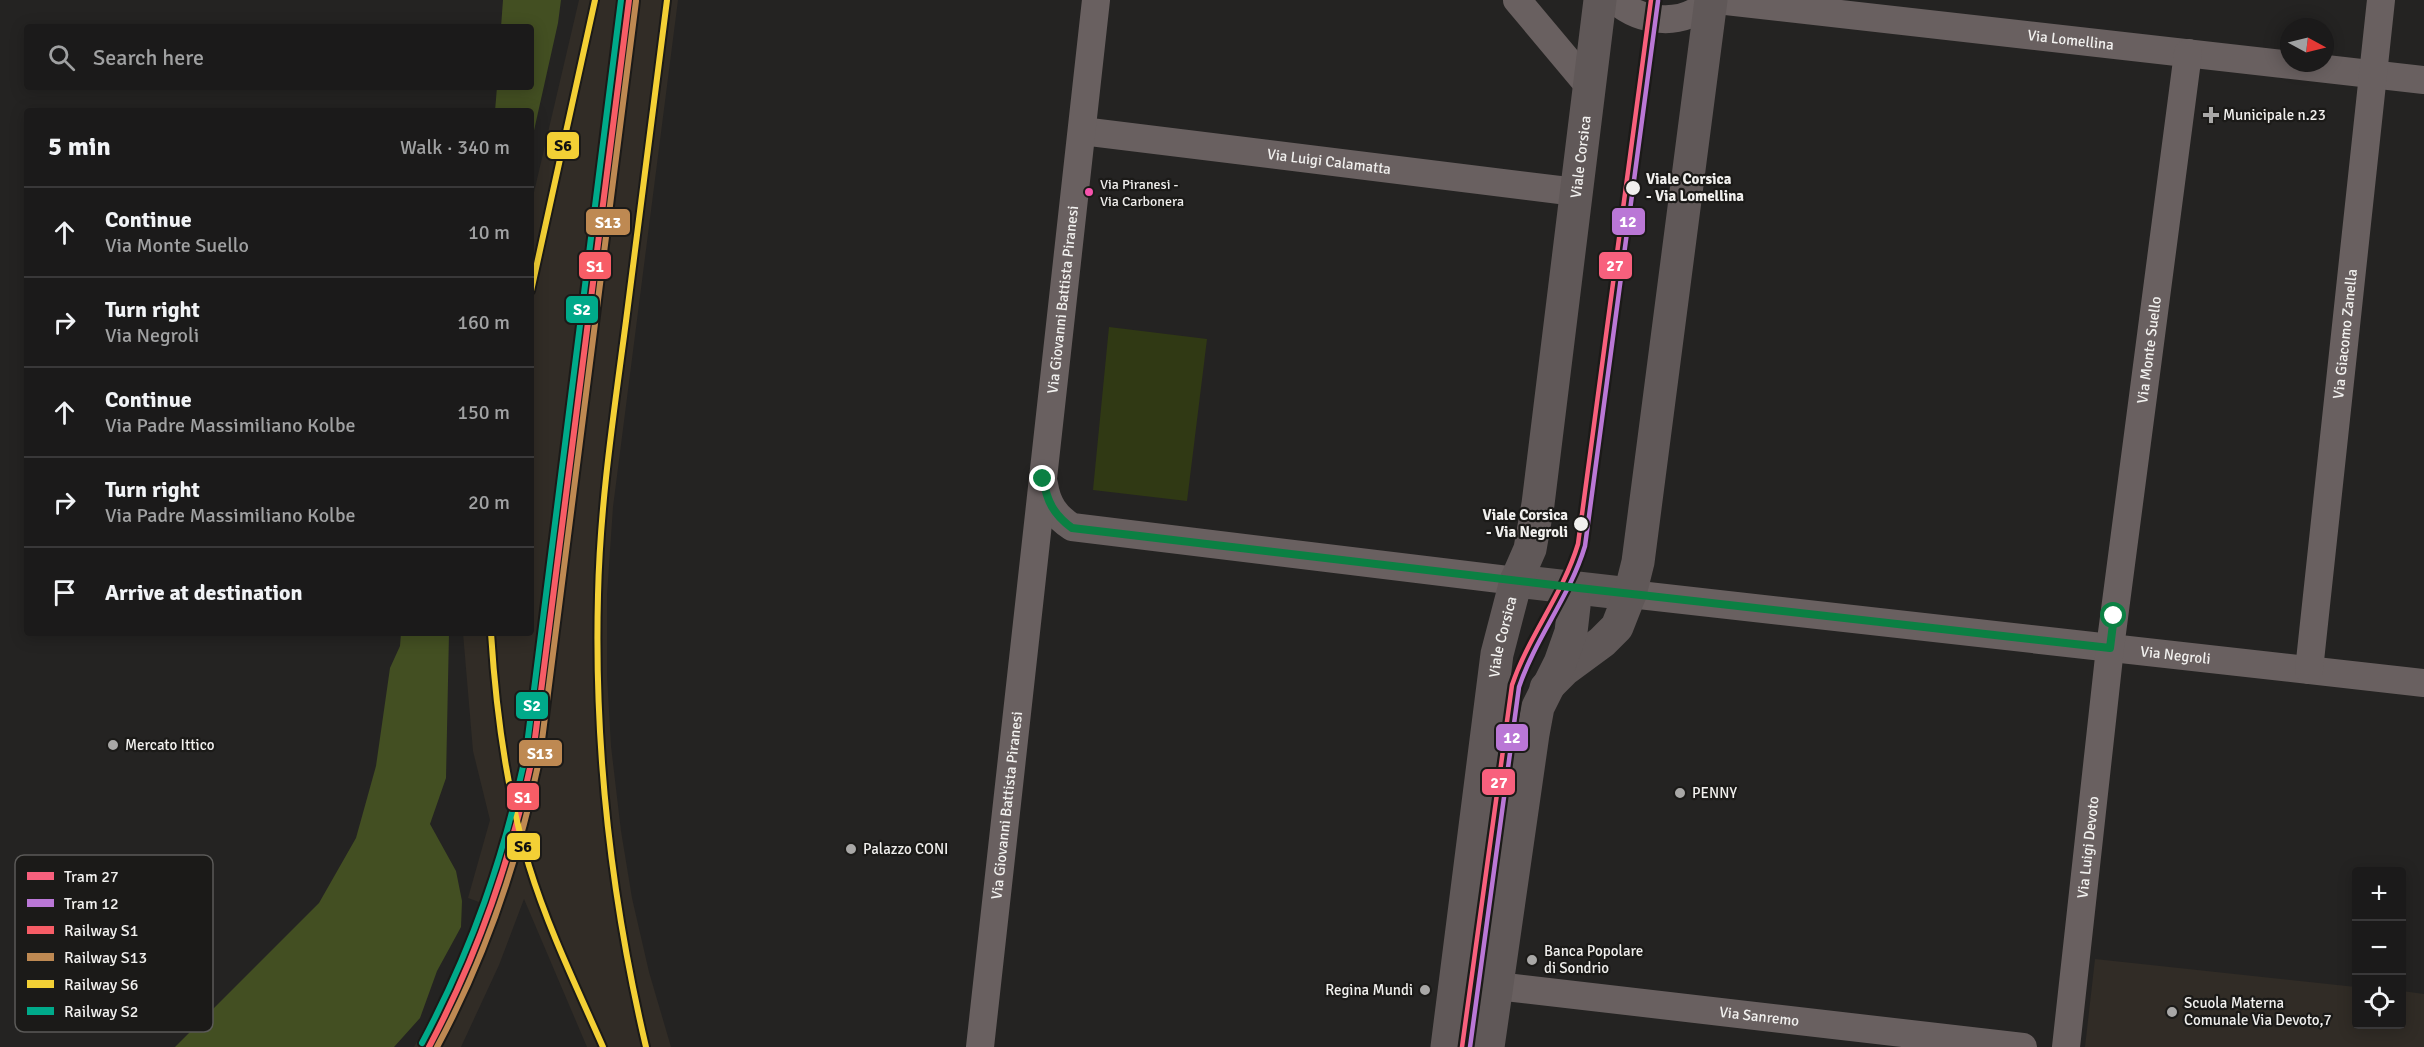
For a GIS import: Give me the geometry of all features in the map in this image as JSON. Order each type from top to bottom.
[{"type":"main road","name":"Viale Corsica","points":[[1447,1047],[1497,654],[1516,581],[1530,549],[1538,504],[1600,0]]},
{"type":"main road","points":[[1546,688],[1564,670],[1610,635],[1617,627],[1630,594],[1638,562],[1710,0]]},
{"type":"main road","name":"Via Negroli","points":[[1516,581],[1630,594]]},
{"type":"main road","points":[[1488,1047],[1533,734],[1538,707],[1560,663],[1571,632],[1574,606],[1570,587]]},
{"type":"street","name":"Via Giovanni Battista Piranesi","points":[[980,1047],[1096,0]]},
{"type":"street","points":[[1517,0],[1589,86]]},
{"type":"street","points":[[1615,0],[1637,14],[1666,19],[1690,14],[1710,0]]},
{"type":"street","name":"Via Lomellina","points":[[1717,0],[2424,80]]},
{"type":"street","name":"Via Giacomo Zanella","points":[[2309,670],[2381,0]]},
{"type":"street","name":"Via Monte Suello","points":[[2110,648],[2188,53]]},
{"type":"street","name":"Via Luigi Calamatta","points":[[1082,131],[1576,192]]},
{"type":"street","points":[[1043,479],[1046,496],[1052,508],[1060,519],[1072,528],[1516,581]]},
{"type":"street","name":"Via Giovanni Battista Piranesi","points":[[1034,564],[1041,546],[1049,537],[1060,530],[1072,528]]},
{"type":"street","name":"Via Negroli","points":[[1630,594],[2424,683]]},
{"type":"street","name":"Via Luigi Devoto","points":[[2066,1047],[2110,648]]},
{"type":"street","name":"Via Sanremo","points":[[1497,986],[2023,1047]]},
{"type":"shaded area","points":[[579,0],[678,0],[613,507],[607,595],[607,676],[611,746],[621,831],[632,898],[649,972],[671,1047],[587,1047],[524,899],[499,965],[461,1047],[414,1047],[445,989],[467,939],[479,902],[468,898],[490,820],[473,751],[463,636],[534,636],[534,192]]},
{"type":"shaded area","name":"Scuola Materna Comunale Via Devoto,7","points":[[2095,959],[2352,987],[2352,1029],[2406,1029],[2406,992],[2424,994],[2424,1047],[2085,1047]]},
{"type":"green space","points":[[503,0],[561,0],[534,131],[534,108],[495,108],[497,90],[534,90],[534,24],[501,24]]},
{"type":"green space","points":[[1109,327],[1207,339],[1187,501],[1093,490]]},
{"type":"green space","points":[[401,636],[449,636],[446,778],[430,824],[456,871],[462,901],[461,927],[437,971],[420,1018],[394,1047],[175,1047],[190,1032],[213,1032],[213,1009],[319,903],[356,838],[376,766],[390,668],[400,646]]},
{"type":"tram line","name":"27","points":[[1462,1047],[1512,685],[1527,649],[1564,580],[1578,544],[1651,0]]},
{"type":"tram line","name":"12","points":[[1470,1047],[1519,687],[1534,651],[1571,582],[1585,546],[1658,1]]},
{"type":"rail line","name":"S6","points":[[534,277],[595,0]]},
{"type":"rail line","name":"S2","points":[[422,1043],[456,973],[497,866],[526,753],[621,0]]},
{"type":"rail line","name":"S1","points":[[429,1047],[463,976],[492,904],[504,868],[533,754],[629,0]]},
{"type":"rail line","name":"S6","points":[[646,1047],[623,935],[607,822],[599,709],[598,595],[608,458],[667,0]]},
{"type":"rail line","name":"S13","points":[[437,1047],[471,977],[499,905],[522,831],[540,756],[636,1]]},
{"type":"rail line","name":"S6","points":[[491,636],[503,751],[521,837],[545,912],[603,1047]]},
{"type":"place","name":"Municipale n.23","points":[[2211,115]]},
{"type":"place","name":"Viale Corsica - Via Lomellina","points":[[1633,188]]},
{"type":"place","name":"Via Piranesi - Via Carbonera","points":[[1089,192]]},
{"type":"place","name":"Viale Corsica - Via Negroli","points":[[1581,524]]},
{"type":"place","name":"Mercato Ittico","points":[[113,745]]},
{"type":"place","name":"PENNY","points":[[1680,793]]},
{"type":"place","name":"Palazzo CONI","points":[[851,849]]},
{"type":"place","name":"Banca Popolare di Sondrio","points":[[1532,960]]},
{"type":"place","name":"Regina Mundi","points":[[1425,990]]},
{"type":"place","name":"Scuola Materna Comunale Via Devoto,7","points":[[2172,1012]]},
{"type":"route","points":[[1043,479],[1049,503],[1060,519],[1072,528],[2110,648],[2114,616]]}]
